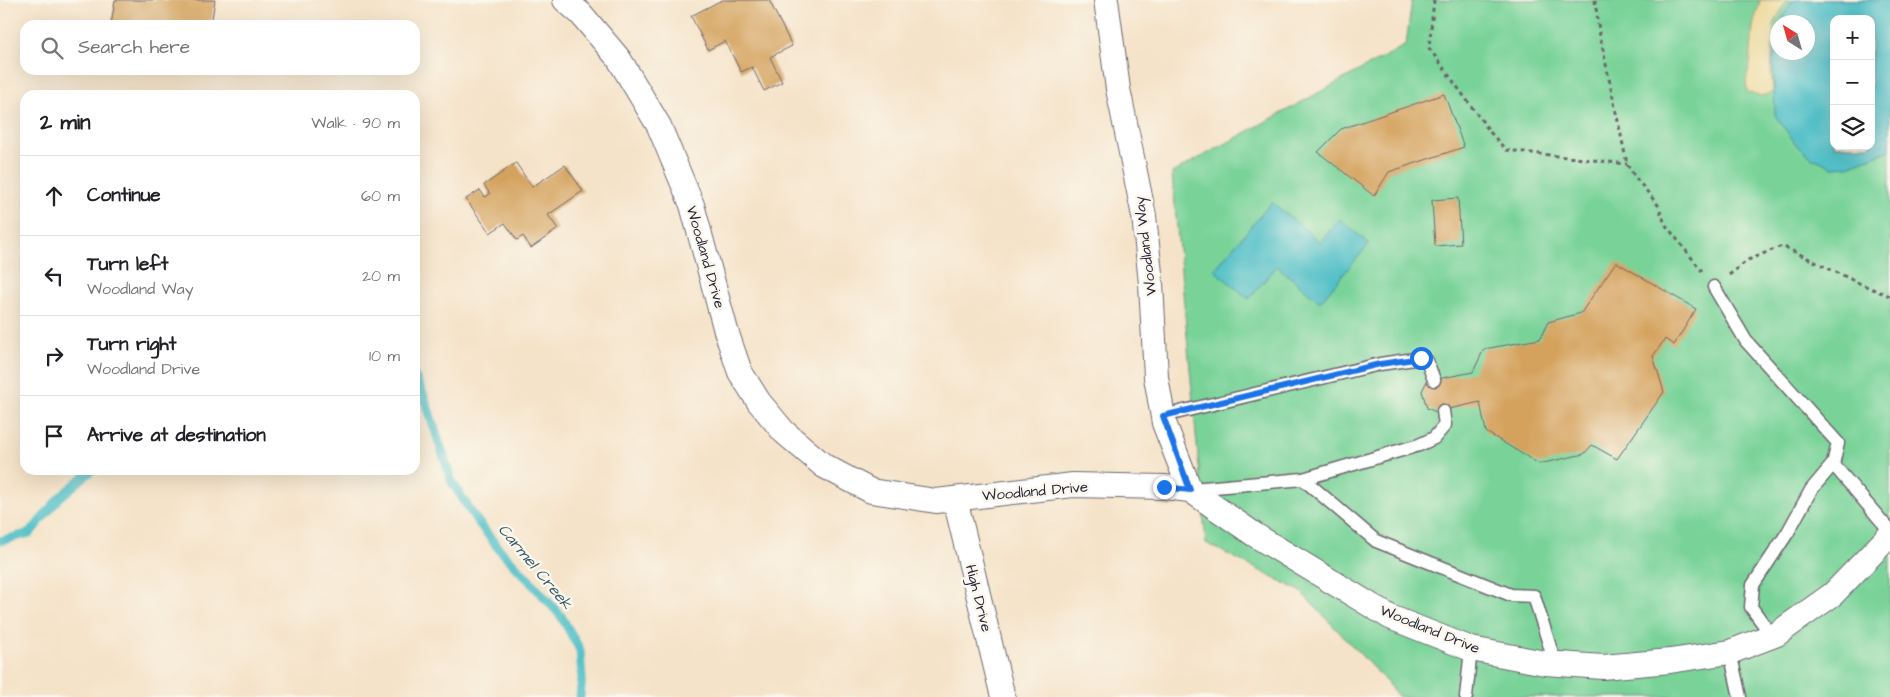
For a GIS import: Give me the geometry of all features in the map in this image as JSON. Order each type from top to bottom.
[{"type":"street","name":"Woodland Drive","points":[[565,0],[581,14],[619,59],[660,126],[692,205],[726,331],[740,372],[759,402],[784,432],[824,466],[871,491],[936,501],[1073,485],[1164,487],[1190,490],[1255,535],[1390,617],[1471,649],[1555,663],[1603,667],[1670,661],[1730,652],[1772,636],[1833,594],[1889,537]]},
{"type":"street","name":"Woodland Way","points":[[1106,0],[1118,89],[1144,216],[1151,283],[1156,377],[1163,416],[1190,490]]},
{"type":"street","name":"High Drive","points":[[955,499],[1003,697]]},
{"type":"lane","points":[[1714,287],[1746,341],[1838,443],[1833,464],[1811,490],[1788,532],[1753,586],[1751,607],[1772,636]]},
{"type":"lane","points":[[1163,416],[1380,364],[1421,358],[1427,361],[1434,380]]},
{"type":"lane","points":[[1190,490],[1304,479],[1418,445],[1434,438],[1445,425],[1443,411]]},
{"type":"lane","points":[[1833,464],[1889,537]]},
{"type":"lane","points":[[1304,479],[1376,541],[1511,595],[1534,596],[1555,663]]},
{"type":"lane","points":[[1466,697],[1471,649]]},
{"type":"lane","points":[[1730,652],[1740,697]]},
{"type":"path","points":[[1434,0],[1429,48],[1506,150],[1627,164]]},
{"type":"path","points":[[1595,0],[1599,31],[1627,164],[1658,205],[1665,224],[1714,287],[1748,260],[1782,246],[1824,265],[1856,283],[1890,296]]},
{"type":"green space","points":[[1412,0],[1890,0],[1890,697],[1399,697],[1300,591],[1206,543],[1172,173],[1406,45]]},
{"type":"sand","points":[[1760,0],[1787,0],[1779,15],[1770,15],[1770,60],[1772,60],[1773,91],[1760,96],[1747,91],[1746,81],[1750,63],[1753,26]]},
{"type":"water","points":[[1793,0],[1890,0],[1890,150],[1848,166],[1833,167],[1811,157],[1798,147],[1775,115],[1773,60],[1815,60],[1815,15],[1784,15]]},
{"type":"water","points":[[1272,202],[1320,242],[1340,219],[1369,244],[1320,302],[1277,266],[1249,299],[1214,270]]},
{"type":"building","points":[[115,0],[215,0],[212,20],[112,20]]},
{"type":"building","points":[[722,0],[769,0],[792,46],[770,57],[782,82],[764,91],[752,67],[741,72],[725,41],[708,50],[691,16]]},
{"type":"building","points":[[1444,94],[1464,147],[1389,172],[1374,196],[1318,152],[1341,129]]},
{"type":"building","points":[[516,163],[532,187],[565,165],[583,191],[548,215],[558,229],[531,248],[523,236],[517,240],[505,223],[490,233],[466,199],[480,190],[485,197],[490,194],[484,185]]},
{"type":"building","points":[[1458,198],[1461,244],[1435,246],[1432,200]]},
{"type":"building","points":[[1616,262],[1696,309],[1674,345],[1665,339],[1653,356],[1664,392],[1617,459],[1592,445],[1584,454],[1539,464],[1486,432],[1480,402],[1436,412],[1427,408],[1422,391],[1427,381],[1473,372],[1484,349],[1540,339],[1548,322],[1581,313]]},
{"type":"waterway","name":"Carmel Creek","points":[[420,388],[452,482],[475,518],[499,549],[561,616],[580,650],[582,677],[580,697]]},
{"type":"waterway","name":"Carmel Creek","points":[[0,541],[30,533],[59,498],[86,475]]},
{"type":"route","points":[[1164,487],[1190,490],[1163,416],[1380,364],[1421,358]]}]
